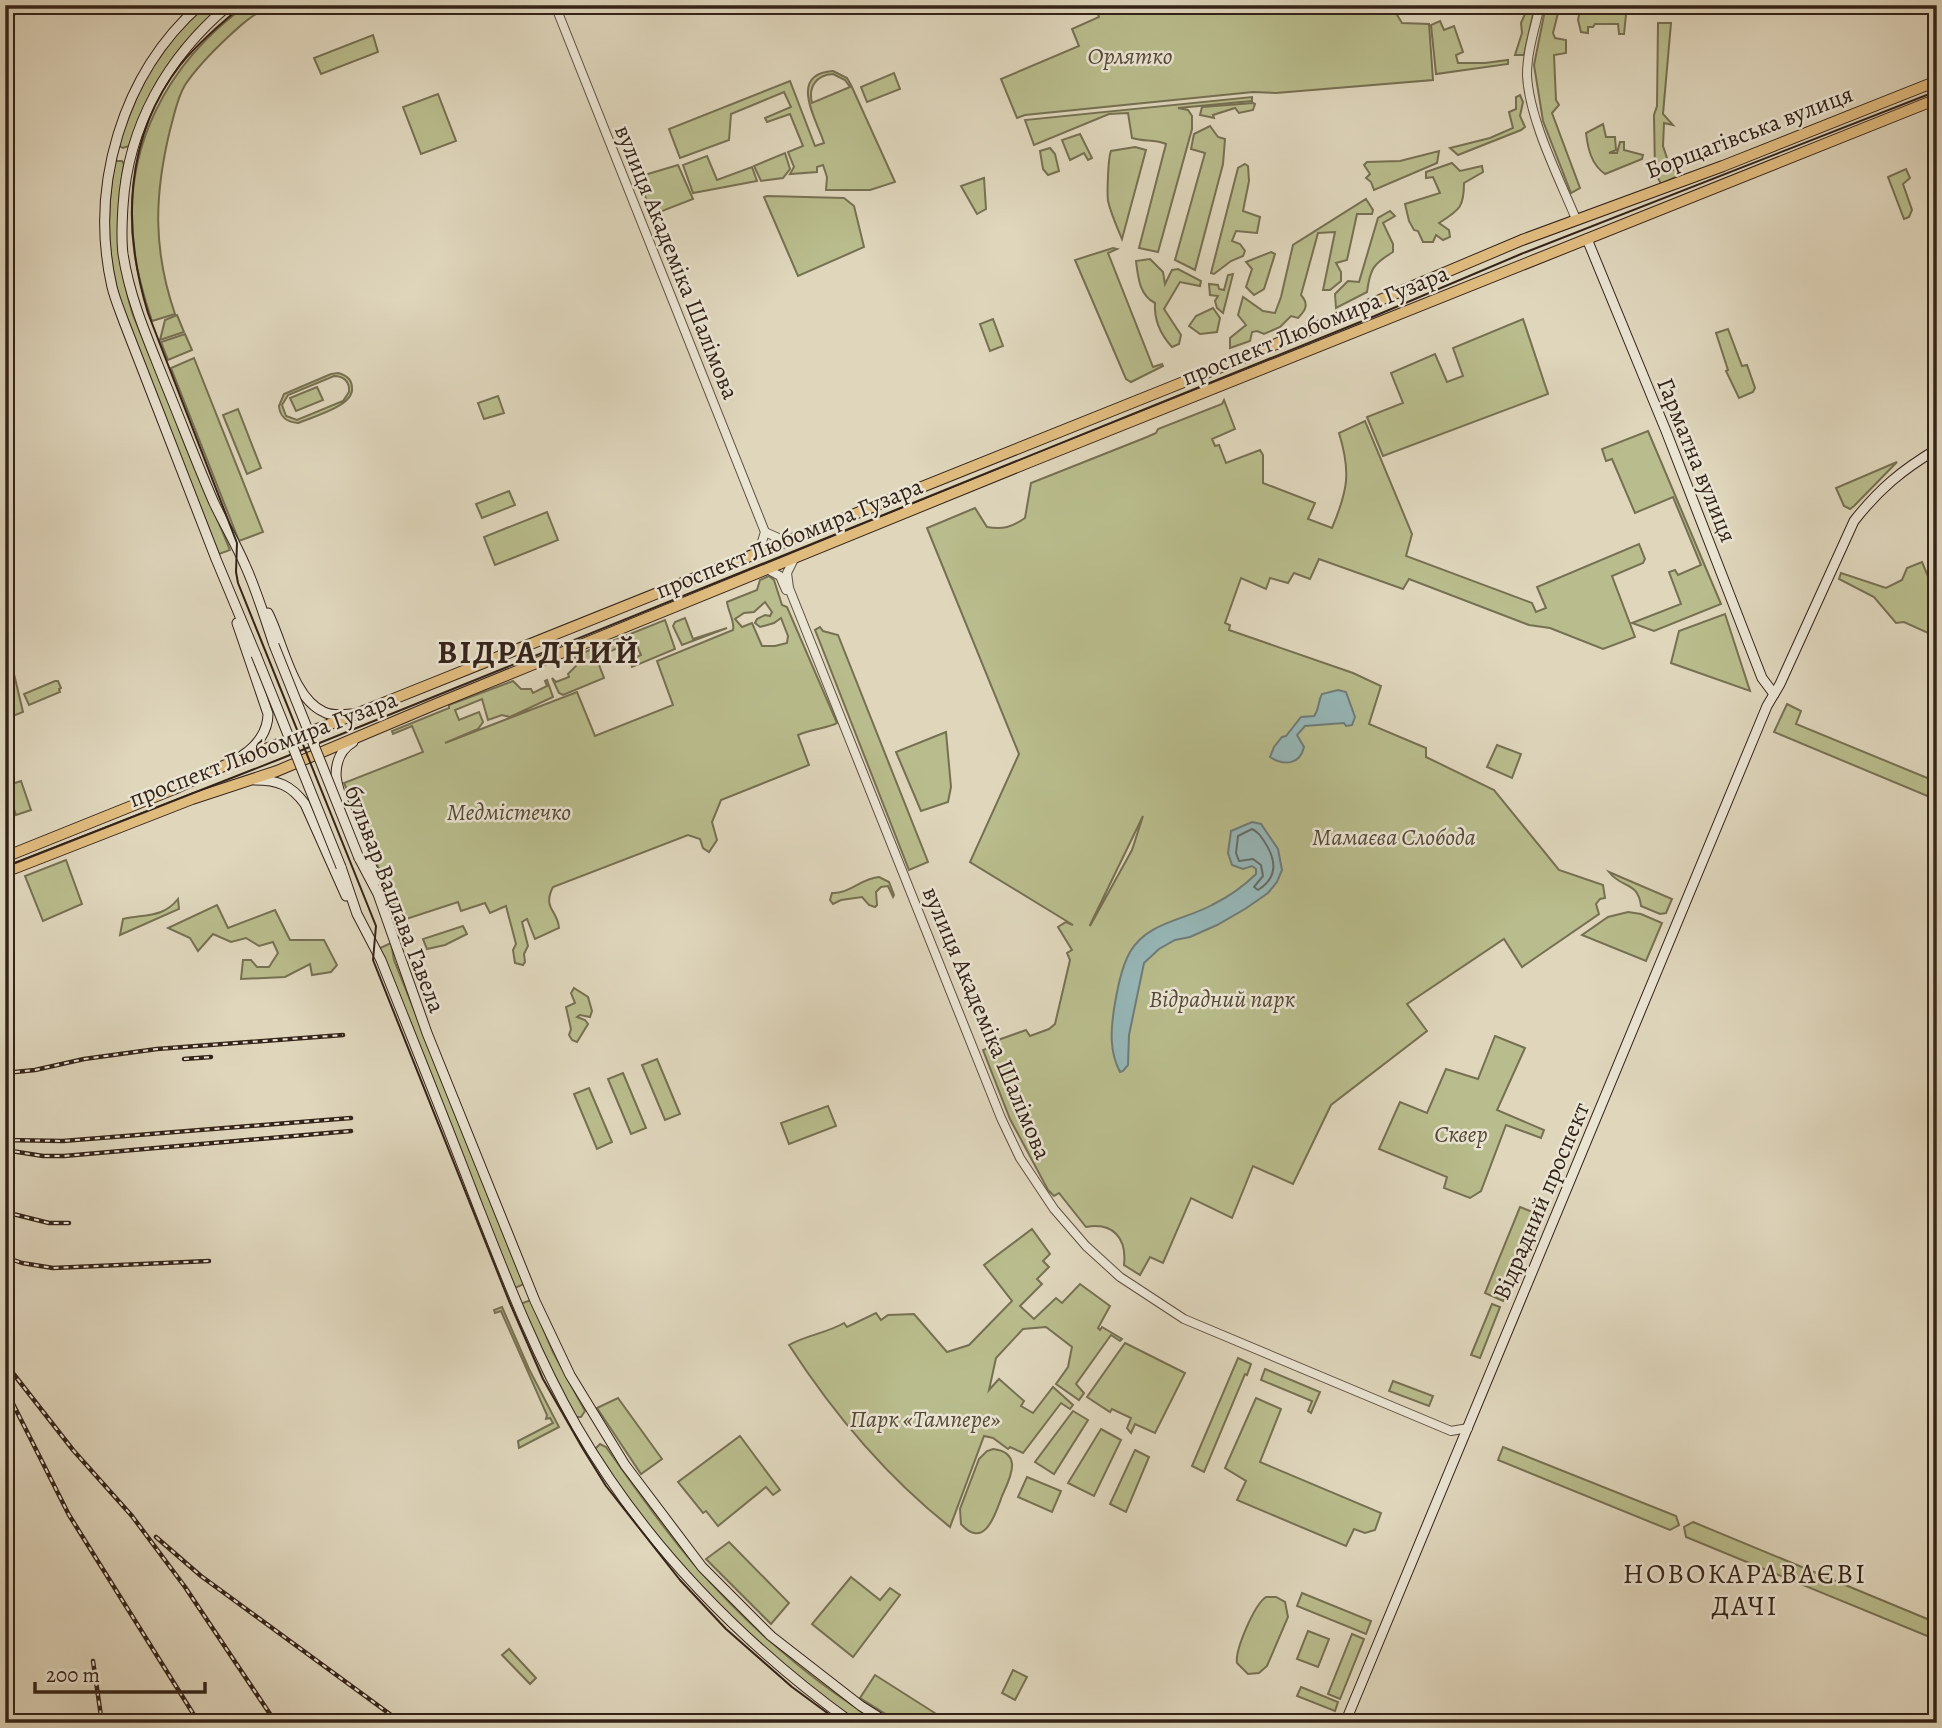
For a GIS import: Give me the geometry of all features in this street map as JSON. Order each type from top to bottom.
[{"type":"main road","name":"бульвар Вацлава Гавела","points":[[200,5],[156,53],[140,79],[126,109],[110,169],[105,222],[112,287],[124,322],[226,584],[341,867],[357,914],[386,972],[540,1359],[577,1428],[633,1510],[702,1594],[792,1678],[852,1723]]},
{"type":"main road","name":"бульвар Вацлава Гавела","points":[[229,5],[190,43],[159,84],[134,140],[126,171],[122,229],[128,281],[148,342],[214,502],[254,586],[274,645],[359,858],[378,894],[427,1033],[535,1301],[570,1375],[625,1465],[702,1567],[771,1636],[856,1703],[888,1723]]},
{"type":"main road","name":"Борщагівська вулиця","points":[[1576,219],[1723,166],[1937,81]]},
{"type":"main road","name":"Борщагівська вулиця","points":[[1587,239],[1937,99]]},
{"type":"main road","name":"проспект Любомира Гузара","points":[[5,858],[174,789],[232,762],[1231,363],[1576,219]]},
{"type":"main road","name":"проспект Любомира Гузара","points":[[5,872],[246,780],[277,771],[767,569],[1587,239]]},
{"type":"main road","name":"Гарматна вулиця","points":[[1587,239],[1666,431],[1762,678],[1774,694]]},
{"type":"main road","name":"Відрадний проспект","points":[[1345,1723],[1725,805],[1854,521],[1895,476],[1937,449]]},
{"type":"main road","points":[[226,584],[246,653],[268,713],[268,722],[260,738],[247,752],[232,762]]},
{"type":"main road","points":[[254,586],[273,622],[295,680],[306,697],[323,712],[356,714]]},
{"type":"main road","points":[[366,734],[345,747],[338,759],[336,774],[339,788],[373,870],[378,894]]},
{"type":"main road","points":[[246,780],[279,781],[296,792],[305,804],[339,885],[357,914]]},
{"type":"main road","points":[[373,945],[387,945],[392,932]]},
{"type":"street","name":"вулиця Академіка Шалімова","points":[[555,5],[765,532]]},
{"type":"street","points":[[1540,5],[1529,53],[1528,86],[1538,124],[1576,219]]},
{"type":"street","points":[[756,552],[765,532],[771,537],[786,541]]},
{"type":"street","name":"вулиця Академіка Шалімова","points":[[794,559],[787,573],[789,588],[972,1048],[1020,1158],[1054,1209],[1086,1246],[1121,1278],[1184,1320],[1451,1431],[1468,1428]]},
{"type":"street","name":"вулиця Академіка Шалімова","points":[[767,569],[780,576],[1004,1131],[1033,1186],[1052,1211],[1110,1272],[1138,1294],[1183,1322],[1449,1434],[1461,1445]]},
{"type":"green space","points":[[206,5],[225,5],[179,53],[156,85],[129,146],[123,148],[118,145],[143,81],[175,35]]},
{"type":"green space","points":[[247,5],[270,6],[243,24],[205,60],[185,85],[176,107],[161,178],[158,223],[163,268],[175,314],[152,321],[137,267],[132,212],[135,177],[143,143],[156,111],[173,81],[194,53]]},
{"type":"green space","name":"Орлятко","points":[[1095,5],[1391,5],[1402,23],[1429,24],[1433,80],[1276,93],[1253,92],[1025,115],[1017,118],[1001,79],[1079,46],[1072,29],[1099,17]]},
{"type":"green space","points":[[1529,5],[1535,5],[1524,55],[1515,55],[1522,33],[1521,23]]},
{"type":"green space","points":[[1546,5],[1560,5],[1553,33],[1555,38],[1566,40],[1566,53],[1554,55],[1556,100],[1559,105],[1552,113],[1580,188],[1571,193],[1543,121],[1534,65]]},
{"type":"green space","points":[[1581,5],[1627,5],[1624,34],[1619,34],[1618,24],[1595,24],[1588,27],[1588,33],[1581,32],[1578,20]]},
{"type":"green space","points":[[1440,21],[1444,30],[1454,26],[1463,52],[1456,55],[1458,63],[1508,60],[1508,64],[1436,74],[1431,25]]},
{"type":"green space","points":[[1658,23],[1671,23],[1663,114],[1673,125],[1664,123],[1663,146],[1671,170],[1679,170],[1680,175],[1661,184],[1655,172],[1654,115],[1657,106]]},
{"type":"green space","points":[[373,35],[378,52],[321,74],[314,58]]},
{"type":"green space","points":[[833,71],[847,78],[895,182],[870,190],[826,190],[827,177],[823,165],[817,167],[817,172],[790,174],[794,167],[788,152],[803,146],[790,114],[767,122],[765,118],[791,107],[784,92],[731,114],[729,140],[680,158],[669,129],[790,81],[815,146],[824,143],[812,111],[808,89],[811,80],[819,74]],"holes":[[[833,74],[845,80],[850,87],[812,103],[812,87],[818,79]]]},
{"type":"green space","points":[[894,73],[900,89],[867,102],[861,87]]},
{"type":"green space","points":[[438,94],[456,141],[421,154],[403,107]]},
{"type":"green space","points":[[1520,95],[1523,102],[1520,116],[1525,127],[1458,155],[1450,148],[1490,138],[1513,128],[1509,112],[1516,109],[1516,97]]},
{"type":"green space","points":[[1252,97],[1252,101],[1178,108],[1188,110],[1192,116],[1192,129],[1158,252],[1139,248],[1166,144],[1132,138],[1128,113],[1109,114],[1034,145],[1025,120]]},
{"type":"green space","points":[[1253,103],[1253,110],[1239,113],[1235,108],[1213,115],[1214,118],[1200,115],[1202,107]]},
{"type":"green space","points":[[1603,124],[1606,137],[1615,137],[1616,150],[1609,153],[1617,153],[1620,142],[1624,142],[1624,150],[1643,155],[1642,159],[1605,174],[1600,170],[1591,156],[1586,133]]},
{"type":"green space","points":[[1210,126],[1218,137],[1225,139],[1223,164],[1195,270],[1175,260],[1205,153],[1191,149],[1194,134]]},
{"type":"green space","points":[[1080,134],[1092,158],[1088,160],[1084,153],[1070,160],[1062,140]]},
{"type":"green space","points":[[1135,147],[1146,150],[1122,239],[1108,201],[1109,161],[1111,151]]},
{"type":"green space","points":[[1050,148],[1055,154],[1059,171],[1048,175],[1043,169],[1040,151]]},
{"type":"green space","points":[[1439,151],[1437,163],[1374,190],[1366,178],[1370,174],[1364,165],[1367,162],[1400,161]]},
{"type":"green space","points":[[785,153],[790,169],[783,178],[761,181],[754,166]]},
{"type":"green space","points":[[707,156],[717,180],[752,167],[757,181],[693,193],[683,165]]},
{"type":"green space","points":[[115,161],[122,161],[124,164],[119,203],[119,240],[133,315],[230,550],[219,554],[119,297],[111,259],[109,221]]},
{"type":"green space","points":[[1452,163],[1460,171],[1482,166],[1483,172],[1464,183],[1459,208],[1439,223],[1449,230],[1450,237],[1443,240],[1436,235],[1433,242],[1423,242],[1409,221],[1405,204],[1440,193],[1433,177],[1426,178],[1426,172]]},
{"type":"green space","points":[[1245,164],[1248,166],[1249,181],[1243,211],[1260,217],[1257,233],[1236,231],[1232,241],[1240,244],[1245,251],[1243,256],[1214,274],[1211,273],[1238,168]]},
{"type":"green space","points":[[678,165],[693,199],[652,215],[638,177]]},
{"type":"green space","points":[[1906,169],[1910,178],[1903,184],[1912,210],[1909,217],[1904,219],[1888,177]]},
{"type":"green space","points":[[984,178],[986,209],[977,214],[961,186]]},
{"type":"green space","points":[[764,197],[844,198],[854,206],[864,247],[798,276]]},
{"type":"green space","points":[[1366,199],[1373,210],[1372,214],[1357,214],[1347,260],[1336,263],[1341,272],[1341,281],[1330,290],[1323,290],[1335,232],[1318,233],[1301,295],[1306,304],[1303,312],[1298,318],[1291,316],[1280,327],[1264,334],[1252,332],[1250,341],[1230,348],[1230,338],[1246,325],[1238,315],[1243,297],[1263,311],[1275,313],[1293,245]]},
{"type":"green space","points":[[1390,211],[1395,216],[1383,223],[1393,244],[1393,252],[1374,268],[1367,292],[1336,308],[1335,294],[1348,281],[1359,282],[1378,218]]},
{"type":"green space","points":[[1117,249],[1108,253],[1153,367],[1163,366],[1131,382],[1126,379],[1075,260]]},
{"type":"green space","points":[[1271,252],[1275,254],[1264,289],[1254,295],[1246,287],[1252,269],[1246,262]]},
{"type":"green space","points":[[1150,259],[1163,272],[1165,284],[1172,270],[1178,269],[1201,281],[1200,286],[1180,282],[1164,309],[1181,335],[1179,344],[1172,347],[1159,326],[1155,303],[1142,290],[1139,279],[1136,261]]},
{"type":"green space","points":[[1233,274],[1223,313],[1217,308],[1215,301],[1218,296],[1210,295],[1209,284],[1218,285],[1219,289],[1224,290],[1228,275]]},
{"type":"green space","points":[[1213,308],[1220,318],[1217,332],[1200,334],[1189,326],[1196,316]]},
{"type":"green space","points":[[177,315],[184,332],[160,340],[165,320]]},
{"type":"green space","points":[[993,319],[1003,346],[990,351],[980,324]]},
{"type":"green space","points":[[1523,319],[1548,394],[1383,456],[1367,417],[1403,403],[1391,373],[1435,354],[1447,382],[1463,376],[1453,348]]},
{"type":"green space","points":[[1728,329],[1742,366],[1747,365],[1755,388],[1753,392],[1739,398],[1726,371],[1728,370],[1716,333]]},
{"type":"green space","points":[[185,334],[192,350],[168,360],[161,342]]},
{"type":"green space","points":[[194,358],[263,532],[239,541],[171,368]]},
{"type":"green space","points":[[338,373],[350,380],[351,394],[346,400],[331,410],[298,423],[282,416],[279,406],[284,394]],"holes":[[[334,376],[346,380],[348,385],[349,392],[343,401],[297,420],[286,416],[282,405],[288,395]]]},
{"type":"green space","points":[[317,387],[323,400],[296,411],[290,398]]},
{"type":"green space","points":[[498,396],[504,413],[484,419],[478,403]]},
{"type":"green space","points":[[1224,400],[1235,429],[1212,439],[1215,446],[1219,445],[1226,463],[1260,450],[1263,455],[1263,483],[1315,503],[1308,519],[1332,528],[1342,503],[1346,481],[1345,459],[1339,433],[1365,421],[1412,534],[1406,556],[1532,603],[1536,612],[1546,608],[1537,587],[1639,544],[1645,559],[1643,563],[1612,576],[1635,637],[1603,649],[1550,628],[1529,625],[1409,579],[1403,589],[1319,559],[1310,579],[1294,573],[1288,583],[1270,578],[1266,589],[1241,578],[1225,623],[1230,625],[1229,630],[1353,673],[1381,686],[1369,724],[1426,748],[1426,757],[1494,790],[1559,870],[1603,885],[1605,898],[1596,904],[1599,914],[1522,967],[1504,939],[1407,1004],[1427,1031],[1331,1105],[1293,1184],[1253,1166],[1232,1218],[1191,1198],[1163,1263],[1150,1257],[1140,1275],[1124,1265],[1123,1247],[1116,1234],[1104,1227],[1086,1227],[1059,1193],[1054,1196],[1048,1190],[1010,1119],[983,1050],[999,1044],[998,1040],[1026,1030],[1030,1036],[1055,1024],[1070,960],[1067,953],[1072,950],[1058,927],[1066,922],[1073,925],[970,862],[1019,754],[927,528],[975,508],[987,527],[1011,526],[1025,518],[1031,483],[1222,404]],"holes":[[[1143,816],[1132,850],[1090,926]]]},
{"type":"green space","points":[[238,409],[261,468],[247,474],[223,415]]},
{"type":"green space","points":[[1648,431],[1721,604],[1654,631],[1632,623],[1681,604],[1669,572],[1675,570],[1678,575],[1701,565],[1673,497],[1635,513],[1612,459],[1606,461],[1602,449]]},
{"type":"green space","points":[[1897,462],[1854,506],[1850,509],[1844,506],[1836,488]]},
{"type":"green space","points":[[509,491],[515,505],[482,518],[476,504]]},
{"type":"green space","points":[[547,512],[558,540],[495,565],[484,537]]},
{"type":"green space","points":[[1922,562],[1937,598],[1937,637],[1904,622],[1896,623],[1874,597],[1839,579],[1841,573],[1886,588],[1902,580],[1907,568]]},
{"type":"green space","name":"Медмістечко","points":[[769,576],[774,580],[782,605],[787,607],[837,723],[798,735],[809,765],[721,800],[712,822],[717,840],[709,852],[703,848],[700,839],[688,835],[553,887],[549,900],[559,928],[535,939],[527,919],[522,922],[528,946],[523,965],[515,963],[513,950],[516,944],[506,906],[490,913],[485,903],[461,911],[458,902],[400,921],[344,783],[423,752],[412,726],[393,734],[392,731],[449,708],[449,705],[513,681],[521,689],[531,689],[533,693],[547,686],[547,680],[553,697],[510,717],[502,715],[488,720],[482,699],[455,710],[459,720],[479,712],[483,722],[478,729],[445,743],[577,692],[595,736],[673,705],[657,661],[733,630],[727,602],[757,590],[760,580]],"holes":[[[765,602],[772,612],[770,616],[765,615],[755,623],[760,627],[781,618],[788,636],[787,643],[762,646],[752,623],[742,627],[735,619],[744,613],[754,612]]]},
{"type":"green space","points":[[1725,614],[1750,691],[1671,663],[1679,631]]},
{"type":"green space","points":[[685,618],[693,639],[727,628],[682,645],[673,626],[675,622]]},
{"type":"green space","points":[[665,620],[675,649],[632,667],[630,660],[641,655],[635,641],[596,657],[604,678],[563,695],[559,693],[552,678],[556,682],[569,677],[568,674],[576,666],[575,656]]},
{"type":"green space","points":[[820,627],[823,631],[838,635],[928,862],[909,870],[815,630]]},
{"type":"green space","points":[[9,653],[23,712],[5,719],[5,654]]},
{"type":"green space","points":[[58,681],[60,692],[29,705],[24,694]]},
{"type":"green space","points":[[1787,704],[1801,711],[1796,724],[1937,782],[1937,800],[1774,732]]},
{"type":"green space","points":[[946,732],[951,787],[948,802],[921,811],[896,752]]},
{"type":"green space","points":[[1497,745],[1521,754],[1512,778],[1487,767]]},
{"type":"green space","points":[[21,781],[31,810],[16,815],[6,786]]},
{"type":"green space","points":[[66,860],[82,904],[43,921],[25,876]]},
{"type":"green space","points":[[1609,872],[1672,899],[1666,913],[1660,914],[1641,906],[1637,893]]},
{"type":"green space","points":[[879,877],[889,882],[894,895],[893,897],[888,886],[881,887],[876,892],[875,907],[862,897],[833,904],[830,900],[832,893]]},
{"type":"green space","points":[[178,899],[179,909],[120,935],[123,919],[160,912]]},
{"type":"green space","points":[[217,905],[228,928],[275,910],[290,940],[324,940],[337,965],[331,972],[312,975],[310,964],[285,977],[241,979],[243,960],[251,960],[257,967],[269,967],[278,953],[273,942],[259,946],[246,938],[231,942],[213,934],[198,951],[190,938],[168,928]]},
{"type":"green space","points":[[1628,912],[1662,923],[1646,961],[1582,935],[1608,917]]},
{"type":"green space","points":[[463,926],[467,934],[445,945],[427,949],[423,939]]},
{"type":"green space","points":[[391,943],[394,960],[524,1284],[515,1288],[378,949]]},
{"type":"green space","points":[[574,988],[588,997],[592,1011],[590,1017],[577,1017],[588,1024],[577,1042],[569,1035],[571,1029],[566,1007],[575,1003],[571,993]]},
{"type":"green space","name":"Сквер","points":[[1495,1036],[1525,1048],[1497,1110],[1544,1130],[1541,1138],[1506,1125],[1481,1191],[1470,1198],[1444,1188],[1447,1177],[1379,1149],[1400,1102],[1427,1113],[1446,1069],[1478,1079]]},
{"type":"green space","points":[[657,1059],[680,1114],[665,1120],[642,1065]]},
{"type":"green space","points":[[623,1073],[646,1128],[631,1134],[608,1079]]},
{"type":"green space","points":[[589,1088],[612,1142],[597,1149],[574,1094]]},
{"type":"green space","points":[[828,1106],[836,1126],[789,1144],[781,1123]]},
{"type":"green space","points":[[1520,1207],[1538,1214],[1503,1301],[1485,1293]]},
{"type":"green space","name":"Парк «Тампере»","points":[[1032,1229],[1050,1254],[1043,1261],[1049,1267],[1037,1279],[1042,1284],[1020,1306],[1034,1319],[1056,1298],[1062,1303],[1080,1284],[1110,1306],[1098,1328],[1100,1330],[1102,1327],[1122,1339],[1120,1341],[1111,1335],[1076,1384],[1084,1393],[1079,1400],[1056,1384],[1068,1367],[1072,1347],[1046,1327],[1023,1329],[996,1358],[989,1390],[999,1379],[1024,1401],[1021,1406],[1033,1413],[1053,1387],[1073,1405],[1070,1409],[1061,1403],[1023,1453],[1010,1447],[1008,1449],[993,1438],[984,1436],[950,1527],[904,1487],[862,1443],[789,1345],[844,1323],[847,1327],[876,1313],[881,1320],[888,1315],[914,1314],[947,1352],[969,1345],[1012,1301],[984,1265]]},
{"type":"green space","points":[[531,1300],[553,1352],[585,1411],[581,1417],[574,1417],[520,1304]]},
{"type":"green space","points":[[1492,1304],[1500,1307],[1480,1358],[1471,1355]]},
{"type":"green space","points":[[502,1307],[529,1369],[559,1427],[519,1448],[518,1441],[553,1423],[550,1418],[546,1419],[547,1415],[501,1311],[495,1313],[494,1310]]},
{"type":"green space","points":[[1125,1343],[1185,1373],[1155,1433],[1135,1424],[1131,1433],[1127,1428],[1131,1418],[1112,1409],[1110,1412],[1087,1397]]},
{"type":"green space","points":[[1238,1358],[1251,1364],[1204,1472],[1192,1466]]},
{"type":"green space","points":[[1265,1369],[1320,1392],[1311,1413],[1308,1411],[1312,1401],[1261,1380]]},
{"type":"green space","points":[[1393,1381],[1433,1396],[1429,1406],[1389,1391]]},
{"type":"green space","points":[[618,1398],[662,1459],[641,1474],[597,1408]]},
{"type":"green space","points":[[1256,1398],[1281,1409],[1260,1462],[1381,1513],[1375,1530],[1365,1533],[1354,1529],[1346,1546],[1237,1500],[1246,1481],[1225,1468]]},
{"type":"green space","points":[[1073,1411],[1088,1420],[1054,1474],[1035,1462]]},
{"type":"green space","points":[[1101,1429],[1121,1440],[1094,1496],[1068,1483]]},
{"type":"green space","points":[[740,1436],[780,1490],[773,1495],[766,1487],[718,1526],[706,1511],[703,1513],[678,1482]]},
{"type":"green space","points":[[600,1444],[606,1447],[681,1549],[735,1608],[804,1670],[880,1723],[854,1721],[787,1668],[723,1612],[684,1571],[637,1512],[594,1450]]},
{"type":"green space","points":[[1503,1447],[1676,1516],[1679,1525],[1670,1530],[1498,1460]]},
{"type":"green space","points":[[993,1449],[1008,1455],[1012,1464],[1011,1472],[993,1519],[983,1531],[977,1533],[969,1531],[961,1524],[960,1509],[979,1459]]},
{"type":"green space","points":[[1135,1450],[1149,1457],[1126,1512],[1110,1504]]},
{"type":"green space","points":[[1027,1477],[1061,1491],[1052,1512],[1018,1497]]},
{"type":"green space","points":[[1693,1522],[1937,1623],[1937,1640],[1686,1537],[1684,1527]]},
{"type":"green space","points":[[729,1542],[789,1603],[771,1624],[706,1559]]},
{"type":"green space","points":[[851,1577],[880,1600],[890,1588],[900,1595],[853,1657],[812,1624]]},
{"type":"green space","points":[[1302,1593],[1371,1621],[1366,1634],[1297,1606]]},
{"type":"green space","points":[[1266,1597],[1276,1597],[1285,1602],[1288,1617],[1267,1666],[1259,1673],[1248,1674],[1237,1663],[1239,1648],[1251,1618]]},
{"type":"green space","points":[[1308,1631],[1329,1639],[1318,1667],[1297,1659]]},
{"type":"green space","points":[[1352,1634],[1364,1639],[1340,1699],[1328,1694]]},
{"type":"green space","points":[[509,1649],[536,1678],[530,1684],[502,1655]]},
{"type":"green space","points":[[1013,1670],[1027,1677],[1015,1700],[1002,1693]]},
{"type":"green space","points":[[875,1675],[938,1715],[934,1723],[900,1723],[860,1698]]},
{"type":"green space","points":[[1301,1687],[1338,1702],[1335,1711],[1297,1696]]},
{"type":"water","points":[[1338,690],[1346,692],[1355,717],[1352,725],[1346,726],[1344,723],[1305,726],[1297,735],[1304,747],[1299,757],[1286,763],[1270,757],[1274,747],[1301,717],[1314,716],[1322,694]]},
{"type":"water","points":[[1252,822],[1261,824],[1278,849],[1282,870],[1277,882],[1268,893],[1245,909],[1190,937],[1175,940],[1159,949],[1144,963],[1129,1035],[1128,1065],[1120,1072],[1112,1048],[1112,1025],[1120,980],[1130,952],[1146,934],[1218,902],[1256,874],[1256,869],[1252,866],[1243,869],[1232,865],[1228,853],[1231,831]]},
{"type":"tram line","points":[[243,5],[188,56],[162,92],[148,122],[139,152],[133,184],[132,216],[134,248],[148,313],[237,543],[238,583],[376,926],[373,960],[509,1301],[543,1379],[606,1486],[680,1580],[726,1629],[792,1687],[841,1723]]},
{"type":"tram line","points":[[5,867],[280,759],[1370,318],[1521,254],[1937,91]]},
{"type":"railway","points":[[5,26],[20,5]]},
{"type":"railway","points":[[5,1073],[157,1049],[343,1035]]},
{"type":"railway","points":[[184,1059],[211,1057]]},
{"type":"railway","points":[[5,1140],[63,1141],[351,1118]]},
{"type":"railway","points":[[5,1150],[43,1156],[64,1156],[351,1131]]},
{"type":"railway","points":[[5,1212],[49,1223],[69,1223]]},
{"type":"railway","points":[[5,1257],[53,1268],[209,1261]]},
{"type":"railway","points":[[5,1363],[73,1450],[132,1516],[185,1587],[276,1723]]},
{"type":"railway","points":[[5,1388],[69,1515],[199,1723]]},
{"type":"railway","points":[[156,1537],[201,1576],[402,1723]]},
{"type":"railway","points":[[93,1661],[102,1723]]},
{"type":"district","name":"ВІДРАДНИЙ","points":[[539,652]]},
{"type":"district","name":"НОВОКАРАВАЄВІ ДАЧІ","points":[[1745,1589]]},
{"type":"park label","name":"Мамаєва Слобода","points":[[1394,837]]},
{"type":"park label","name":"Відрадний парк","points":[[1222,999]]}]
